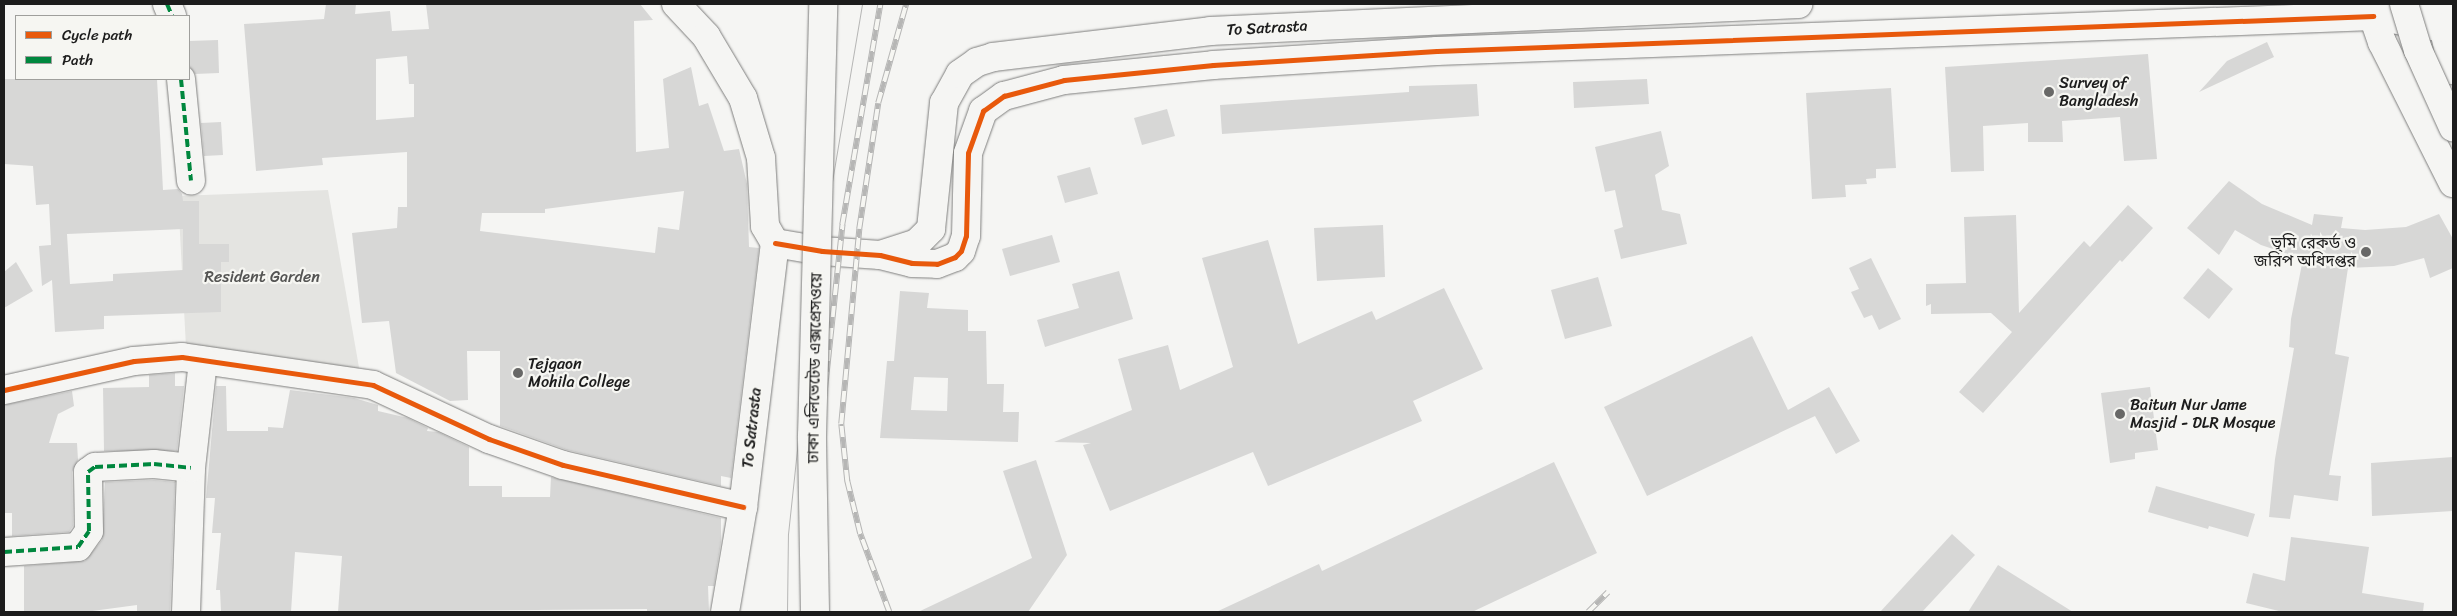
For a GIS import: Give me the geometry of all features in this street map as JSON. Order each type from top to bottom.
[{"type":"main road","name":"ঢাকা এলিভেটেড এক্সপ্রেসওয়ে","points":[[815,612],[812,436],[823,4]]},
{"type":"main road","name":"To Satrasta","points":[[880,255],[917,242],[931,229],[944,103],[960,74],[977,62],[993,57],[1210,31],[1713,5],[1798,4]]},
{"type":"main road","points":[[2404,4],[2418,50],[2453,127]]},
{"type":"main road","points":[[2372,10],[2396,14],[2417,4]]},
{"type":"main road","points":[[1713,5],[1714,39]]},
{"type":"main road","points":[[690,10],[729,70],[743,98],[761,158],[765,226],[775,243],[822,251],[880,255],[912,264],[937,264],[955,258],[961,251],[966,236],[968,153],[983,111],[1004,96],[1064,80],[1214,65],[1714,39],[2372,10],[2445,21],[2453,68],[2402,82]]},
{"type":"main road","points":[[2372,10],[2402,82],[2453,184]]},
{"type":"main road","points":[[1210,31],[1214,65]]},
{"type":"main road","points":[[993,57],[1004,96]]},
{"type":"main road","points":[[181,80],[192,181]]},
{"type":"main road","name":"To Satrasta","points":[[725,612],[743,507],[775,243]]},
{"type":"main road","points":[[4,390],[134,361],[182,357],[373,385],[490,439],[563,465],[743,507]]},
{"type":"main road","points":[[186,612],[192,468],[203,360]]},
{"type":"main road","points":[[4,552],[78,548],[89,531],[88,472],[95,467],[154,464],[192,468]]},
{"type":"green space","name":"Resident Garden","points":[[328,190],[361,379],[186,347],[178,196]]},
{"type":"building","points":[[326,4],[356,4],[355,14],[390,11],[392,31],[429,29],[426,4],[640,4],[653,20],[634,21],[636,152],[669,148],[663,79],[691,67],[699,106],[708,103],[724,151],[739,149],[747,184],[749,247],[759,248],[731,478],[721,476],[721,486],[567,450],[500,426],[500,351],[467,351],[468,400],[450,401],[396,373],[389,321],[362,323],[352,233],[397,228],[398,207],[407,207],[407,152],[322,158],[323,165],[256,171],[244,24],[324,19]],"holes":[[[407,56],[409,84],[414,84],[414,117],[376,120],[376,59]],[[684,191],[679,230],[658,227],[655,253],[480,231],[482,213],[545,213],[545,209]]]},
{"type":"building","points":[[218,40],[219,73],[195,74],[190,67],[190,41]]},
{"type":"building","points":[[2267,42],[2274,57],[2199,92],[2227,61]]},
{"type":"building","name":"Survey of Bangladesh","points":[[2148,54],[2157,159],[2124,161],[2120,117],[2062,121],[2063,142],[2028,142],[2028,123],[1983,126],[1984,171],[1951,172],[1945,67]]},
{"type":"building","points":[[4,79],[157,80],[163,190],[178,189],[182,194],[183,201],[199,201],[199,244],[229,244],[229,262],[221,262],[221,312],[104,316],[104,329],[55,332],[52,280],[42,286],[39,246],[51,245],[49,204],[36,205],[33,166],[4,164]],"holes":[[[183,229],[183,270],[113,274],[113,281],[70,284],[67,234]]]},
{"type":"building","points":[[1647,79],[1649,104],[1574,108],[1573,82]]},
{"type":"building","points":[[1477,84],[1479,116],[1222,134],[1220,105],[1409,92],[1409,86]]},
{"type":"building","points":[[1891,88],[1896,168],[1876,169],[1876,178],[1866,179],[1867,184],[1845,185],[1846,197],[1812,199],[1806,93]]},
{"type":"building","points":[[1167,109],[1175,136],[1142,145],[1134,118]]},
{"type":"building","points":[[221,122],[223,155],[204,156],[201,123]]},
{"type":"building","points":[[1661,131],[1669,166],[1655,175],[1662,210],[1680,214],[1687,244],[1621,259],[1614,230],[1623,227],[1615,190],[1605,192],[1595,147]]},
{"type":"building","points":[[1090,167],[1098,194],[1065,203],[1057,176]]},
{"type":"building","points":[[2229,181],[2262,204],[2312,225],[2314,214],[2343,217],[2341,228],[2365,230],[2406,227],[2439,214],[2453,239],[2453,268],[2430,278],[2424,258],[2394,266],[2348,268],[2335,354],[2349,357],[2329,475],[2341,476],[2338,501],[2294,495],[2290,519],[2269,517],[2275,459],[2294,348],[2289,347],[2291,319],[2303,259],[2261,245],[2235,230],[2219,255],[2187,228]]},
{"type":"building","points":[[2128,205],[2153,228],[2122,262],[2120,260],[1983,413],[1959,392],[2012,332],[1991,313],[1931,314],[1931,304],[1926,306],[1926,284],[1966,283],[1964,217],[2016,215],[2019,313],[2084,241],[2090,247]]},
{"type":"building","points":[[1383,225],[1385,277],[1317,281],[1314,228]]},
{"type":"building","points":[[1052,235],[1060,262],[1010,276],[1002,249]]},
{"type":"building","points":[[1268,240],[1298,344],[1372,311],[1376,320],[1444,288],[1483,369],[1413,401],[1422,421],[1268,486],[1253,452],[1110,511],[1083,445],[1091,443],[1054,442],[1132,410],[1118,359],[1168,345],[1180,390],[1233,367],[1202,258]]},
{"type":"building","points":[[1871,258],[1901,319],[1879,330],[1872,315],[1864,318],[1851,292],[1859,289],[1849,268]]},
{"type":"building","points":[[16,262],[33,291],[4,308],[4,272]]},
{"type":"building","points":[[2208,268],[2233,289],[2209,319],[2183,298]]},
{"type":"building","points":[[1119,271],[1133,319],[1045,347],[1037,320],[1079,308],[1072,284]]},
{"type":"building","points":[[1598,277],[1612,326],[1565,339],[1551,290]]},
{"type":"building","points":[[900,291],[929,293],[927,308],[968,310],[968,331],[986,331],[987,384],[1004,384],[1003,412],[1019,412],[1018,442],[880,438],[887,361],[894,361]],"holes":[[[914,377],[948,378],[947,411],[911,410]]]},
{"type":"building","points":[[1752,336],[1788,410],[1829,387],[1860,441],[1836,454],[1815,416],[1647,496],[1604,407]]},
{"type":"building","points":[[175,373],[175,386],[184,386],[177,451],[104,451],[103,388],[149,387],[149,375]]},
{"type":"building","points":[[216,386],[226,386],[227,431],[268,431],[268,427],[283,428],[290,390],[354,398],[378,405],[378,411],[408,418],[428,428],[427,431],[438,432],[469,447],[469,486],[502,486],[502,497],[550,497],[551,477],[721,518],[721,542],[714,586],[708,586],[709,612],[647,612],[647,609],[338,612],[342,556],[295,552],[291,612],[221,612],[220,590],[216,590],[221,533],[212,533],[215,498],[206,498]]},
{"type":"building","points":[[2150,387],[2158,450],[2135,453],[2135,459],[2110,463],[2101,393]]},
{"type":"building","points":[[72,391],[74,406],[58,414],[49,443],[77,443],[78,460],[72,472],[73,526],[69,532],[12,536],[12,513],[4,513],[4,405]]},
{"type":"building","points":[[2453,457],[2453,511],[2372,516],[2371,463]]},
{"type":"building","points":[[1036,460],[1067,555],[1028,612],[918,612],[1032,558],[1003,471]]},
{"type":"building","points":[[1554,462],[1597,553],[1472,612],[1216,612],[1319,564],[1322,571]]},
{"type":"building","points":[[154,480],[175,482],[170,612],[137,612],[137,605],[85,612],[24,612],[24,566],[85,561],[102,540],[105,482]]},
{"type":"building","points":[[2156,486],[2255,514],[2248,537],[2209,526],[2208,529],[2148,512]]},
{"type":"building","points":[[1952,534],[1975,555],[1922,612],[1880,612]]},
{"type":"building","points":[[2291,537],[2369,547],[2362,593],[2424,603],[2423,612],[2283,612],[2246,603],[2253,573],[2285,581]]},
{"type":"building","points":[[1998,565],[2073,612],[1968,612]]},
{"type":"tram line","points":[[787,612],[788,534],[802,403],[825,223],[862,4]]},
{"type":"railway","points":[[808,612],[809,536],[842,225],[880,4]]},
{"type":"railway","points":[[889,612],[860,534],[847,481],[841,424],[859,229],[878,103],[906,4]]},
{"type":"railway","points":[[1588,612],[1608,592]]},
{"type":"marked path","points":[[167,4],[172,15]]},
{"type":"marked path","points":[[181,80],[191,181]]},
{"type":"marked path","points":[[4,552],[78,547],[89,531],[88,472],[95,467],[154,464],[191,468]]},
{"type":"cycle path","points":[[775,243],[822,251],[880,255],[912,263],[937,264],[955,257],[961,251],[966,236],[968,153],[983,111],[1004,96],[1064,80],[1213,65],[1437,51],[2373,16]]},
{"type":"cycle path","points":[[4,390],[134,361],[182,357],[373,385],[489,439],[563,465],[743,507]]},
{"type":"place","name":"Survey of Bangladesh","points":[[2049,92]]},
{"type":"place","name":"ভূমি রেকর্ড ও জরিপ অধিদপ্তর","points":[[2366,252]]},
{"type":"place","name":"Tejgaon Mohila College","points":[[518,373]]},
{"type":"place","name":"Baitun Nur Jame Masjid - DLR Mosque","points":[[2120,414]]}]
